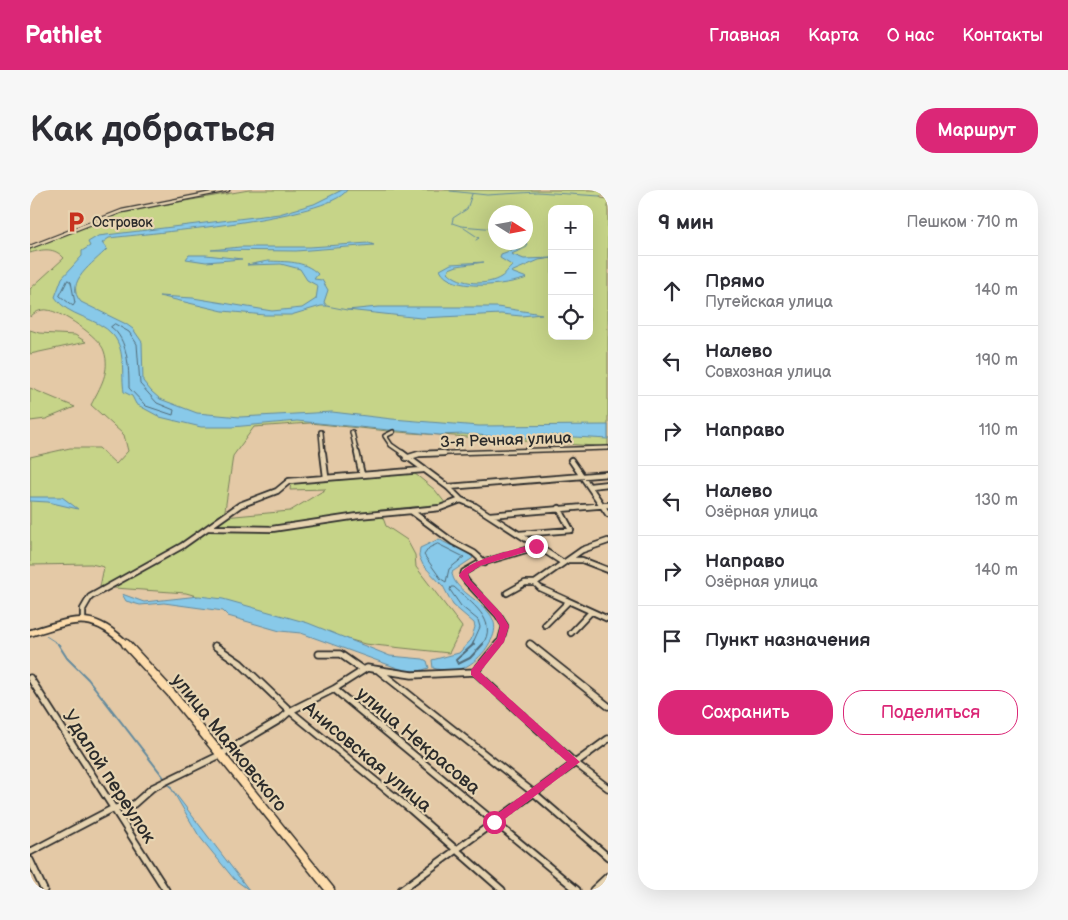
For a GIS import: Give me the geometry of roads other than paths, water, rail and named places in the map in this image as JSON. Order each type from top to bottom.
[{"type":"main road","name":"улица Маяковского","points":[[83,621],[98,622],[124,643],[165,686],[330,890]]},
{"type":"main road","points":[[30,633],[83,621]]},
{"type":"street","points":[[30,247],[122,211],[228,190]]},
{"type":"street","points":[[321,432],[326,476]]},
{"type":"street","points":[[352,432],[362,475]]},
{"type":"street","points":[[393,432],[385,436],[391,445],[406,458],[448,487],[461,500],[489,515],[562,562]]},
{"type":"street","name":"3-я Речная улица","points":[[406,458],[419,454],[608,448]]},
{"type":"street","points":[[571,460],[605,504],[608,514]]},
{"type":"street","points":[[83,621],[83,609],[90,597],[182,546],[240,505],[277,491],[289,482],[326,476],[422,470]]},
{"type":"street","points":[[448,487],[608,474]]},
{"type":"street","points":[[590,486],[608,484]]},
{"type":"street","points":[[209,528],[272,529],[440,508],[461,500]]},
{"type":"street","points":[[489,515],[605,504]]},
{"type":"street","points":[[519,534],[571,530],[559,508]]},
{"type":"street","points":[[412,511],[453,542],[474,553],[485,563]]},
{"type":"street","points":[[507,593],[525,583],[536,583],[562,562],[590,546],[608,540]]},
{"type":"street","points":[[475,672],[501,640],[505,626],[498,615],[463,576],[469,567],[536,546]]},
{"type":"street","points":[[567,560],[582,560],[608,570]]},
{"type":"street","points":[[536,583],[540,588],[608,619]]},
{"type":"street","points":[[545,625],[568,602]]},
{"type":"street","points":[[571,633],[591,612]]},
{"type":"street","points":[[530,644],[608,706]]},
{"type":"street","name":"Анисовская улица","points":[[215,646],[240,663],[290,711],[410,810],[502,890]]},
{"type":"street","points":[[319,654],[340,654],[363,670]]},
{"type":"street","points":[[376,668],[535,794],[608,857]]},
{"type":"street","points":[[30,852],[112,809],[134,804],[152,788],[220,755],[281,719],[290,711],[334,689],[363,670],[376,668],[412,675],[475,672],[574,762],[608,788]]},
{"type":"street","name":"Удалой переулок","points":[[30,678],[112,809],[166,890]]},
{"type":"street","name":"улица Некрасова","points":[[334,689],[578,890]]},
{"type":"street","points":[[401,890],[608,739]]},
{"type":"street","points":[[30,860],[44,890]]},
{"type":"street","points":[[593,890],[608,876]]},
{"type":"water","points":[[342,190],[347,190],[333,200],[308,209],[274,217],[109,238],[102,243],[107,249],[82,273],[76,287],[76,295],[81,302],[133,329],[142,342],[143,381],[151,391],[160,399],[197,413],[240,417],[332,412],[479,426],[608,425],[608,439],[542,435],[532,439],[463,434],[440,435],[297,421],[232,427],[201,427],[160,417],[136,404],[132,396],[124,392],[120,348],[113,335],[99,324],[67,309],[55,297],[62,278],[82,256],[82,251],[90,246],[88,242],[98,236],[279,214],[314,204]]},
{"type":"water","points":[[369,243],[374,245],[296,251],[211,250],[240,247],[310,247]]},
{"type":"water","points":[[512,250],[521,250],[511,254],[524,259],[548,259],[539,260],[511,272],[527,278],[494,285],[455,282],[446,277],[440,270],[451,264],[484,262],[457,266],[449,269],[448,272],[459,280],[466,282],[488,282],[501,277],[513,266],[500,258],[501,254]]},
{"type":"water","points":[[189,255],[242,259],[206,262],[186,259]]},
{"type":"water","points":[[268,261],[301,264],[313,269],[318,274],[314,279],[322,280],[328,290],[324,302],[327,306],[291,315],[265,315],[223,311],[159,296],[193,298],[272,311],[302,308],[316,299],[318,286],[307,280],[300,269],[281,264],[247,265]]},
{"type":"water","points":[[378,307],[497,307],[542,314],[421,318],[347,310]]},
{"type":"water","points":[[30,497],[62,497],[78,509],[48,502],[30,501]]},
{"type":"water","points":[[439,539],[466,552],[473,558],[452,572],[455,581],[488,612],[493,621],[494,631],[485,651],[470,664],[455,670],[433,668],[432,660],[459,653],[471,640],[475,627],[474,623],[453,605],[443,586],[423,565],[419,556],[420,548]]},
{"type":"water","points":[[122,594],[144,602],[199,596],[223,599],[308,623],[390,656],[423,659],[427,661],[429,668],[419,671],[403,670],[301,633],[280,631],[228,616],[223,611],[164,603],[140,605],[126,601]]},
{"type":"water","points":[[171,788],[249,890],[234,879],[199,836]]},
{"type":"waterway","points":[[450,191],[487,195],[537,192],[600,196]]},
{"type":"waterway","points":[[472,194],[467,209],[453,218],[452,223],[461,226],[488,228]]},
{"type":"waterway","points":[[464,228],[479,238],[476,240]]},
{"type":"waterway","points":[[327,306],[347,310]]},
{"type":"waterway","points":[[46,636],[60,645]]},
{"type":"waterway","points":[[58,644],[67,658],[88,679],[165,779]]},
{"type":"waterway","points":[[167,782],[171,788]]},
{"type":"place","name":"Островок","points":[[76,222]]}]
